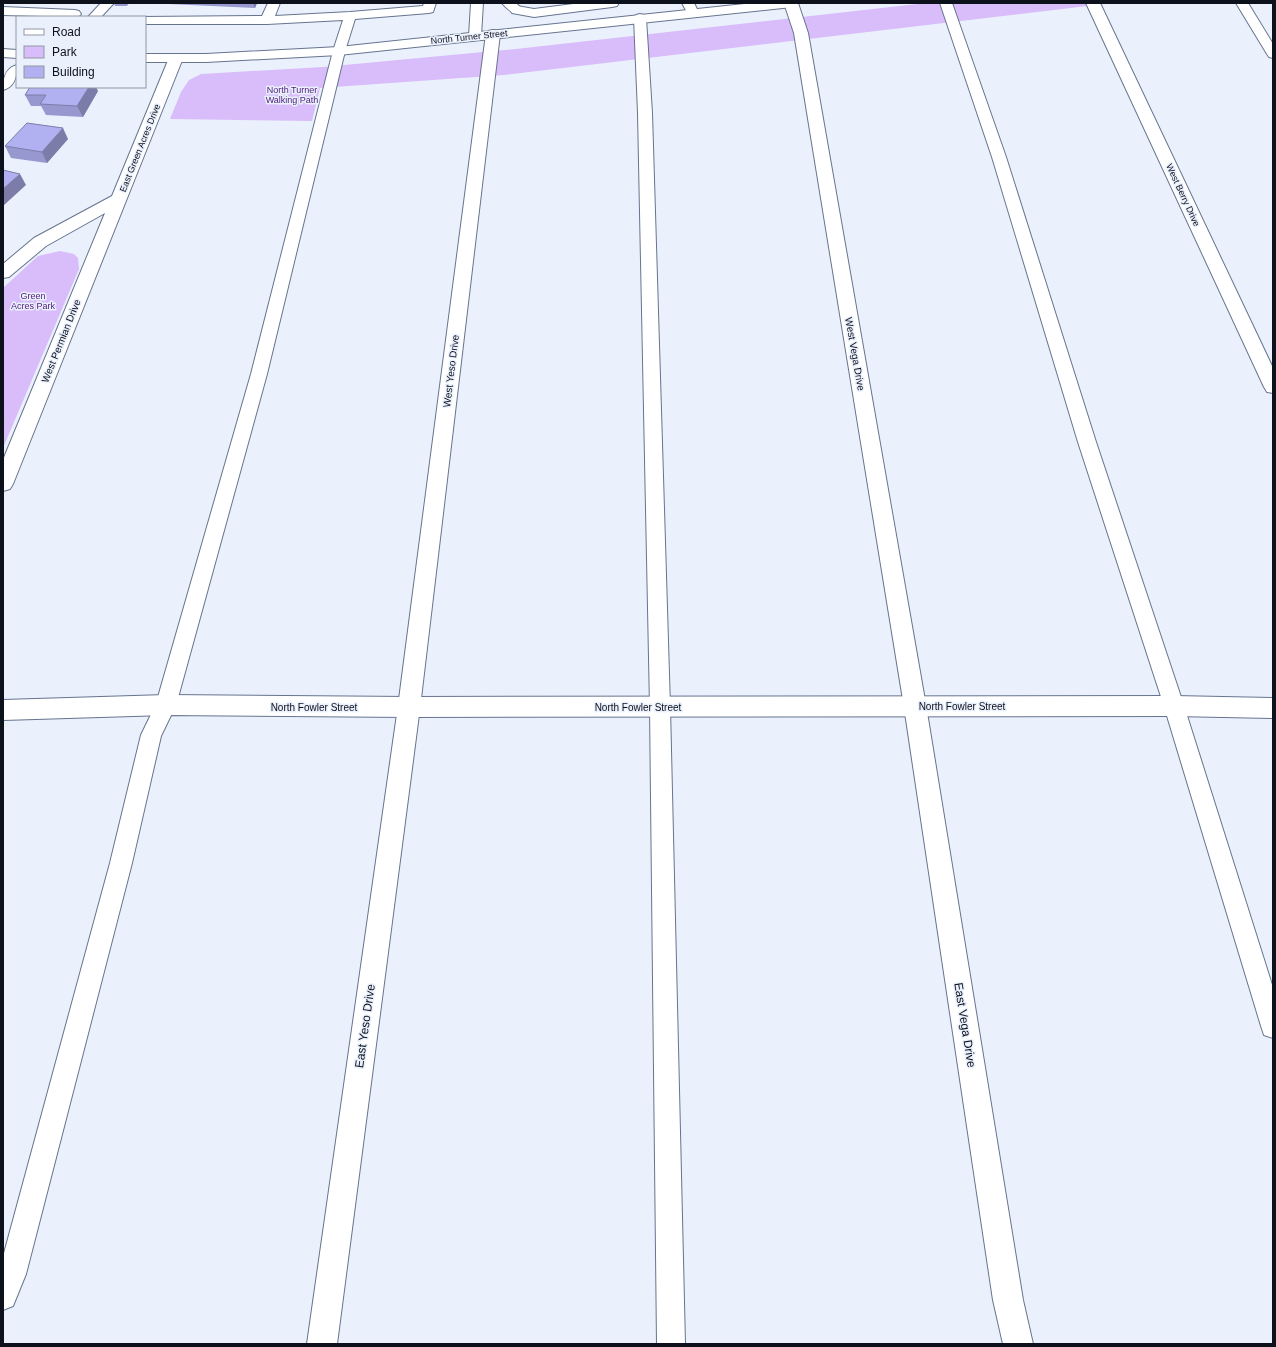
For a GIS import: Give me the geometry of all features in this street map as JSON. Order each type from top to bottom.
[{"type":"street","points":[[513,7],[534,12],[612,3]]},
{"type":"street","points":[[661,3],[690,8]]},
{"type":"street","name":"North Turner Street","points":[[146,58],[339,51],[640,18],[690,8],[792,3]]},
{"type":"street","name":"West Vega Drive","points":[[792,3],[802,40],[915,706]]},
{"type":"street","name":"West Berry Drive","points":[[1093,3],[1273,387]]},
{"type":"street","name":"West Yeso Drive","points":[[409,708],[494,34]]},
{"type":"street","points":[[3,53],[16,54]]},
{"type":"street","name":"East Green Acres Drive","points":[[3,273],[40,242],[119,198],[176,58]]},
{"type":"street","name":"West Permian Drive","points":[[3,484],[119,198]]},
{"type":"street","name":"North Fowler Street","points":[[3,710],[166,705],[409,708],[1174,706],[1273,708]]},
{"type":"street","name":"East Vega Drive","points":[[915,706],[1008,1300],[1018,1344]]},
{"type":"street","name":"East Yeso Drive","points":[[322,1344],[409,708]]},
{"type":"lane","points":[[3,11],[74,16],[84,3]]},
{"type":"lane","points":[[95,16],[108,3]]},
{"type":"lane","points":[[267,20],[274,3]]},
{"type":"lane","points":[[146,20],[267,20],[350,16],[429,9],[430,3]]},
{"type":"lane","points":[[475,36],[477,3]]},
{"type":"lane","points":[[946,3],[999,157],[1089,449],[1174,706],[1273,1026]]},
{"type":"lane","points":[[1242,3],[1273,54]]},
{"type":"lane","points":[[3,1296],[12,1274],[113,893],[150,735],[166,705],[259,374],[339,51],[350,16]]},
{"type":"lane","points":[[640,18],[645,113],[660,708],[671,1344]]},
{"type":"lane","points":[[3,86],[16,70]]},
{"type":"green space","name":"North Turner Walking Path","points":[[926,3],[1113,3],[504,75],[320,88],[312,121],[170,119],[181,92],[189,80],[201,74],[323,67],[516,49]]},
{"type":"green space","name":"Green Acres Park","points":[[60,251],[74,254],[78,258],[79,269],[3,448],[3,288],[38,256]]},
{"type":"building","points":[[29,88],[88,88],[77,106],[40,104],[46,95],[25,95]]},
{"type":"building","points":[[27,123],[63,128],[42,152],[5,146]]},
{"type":"building","points":[[3,170],[20,174],[3,189]]}]
